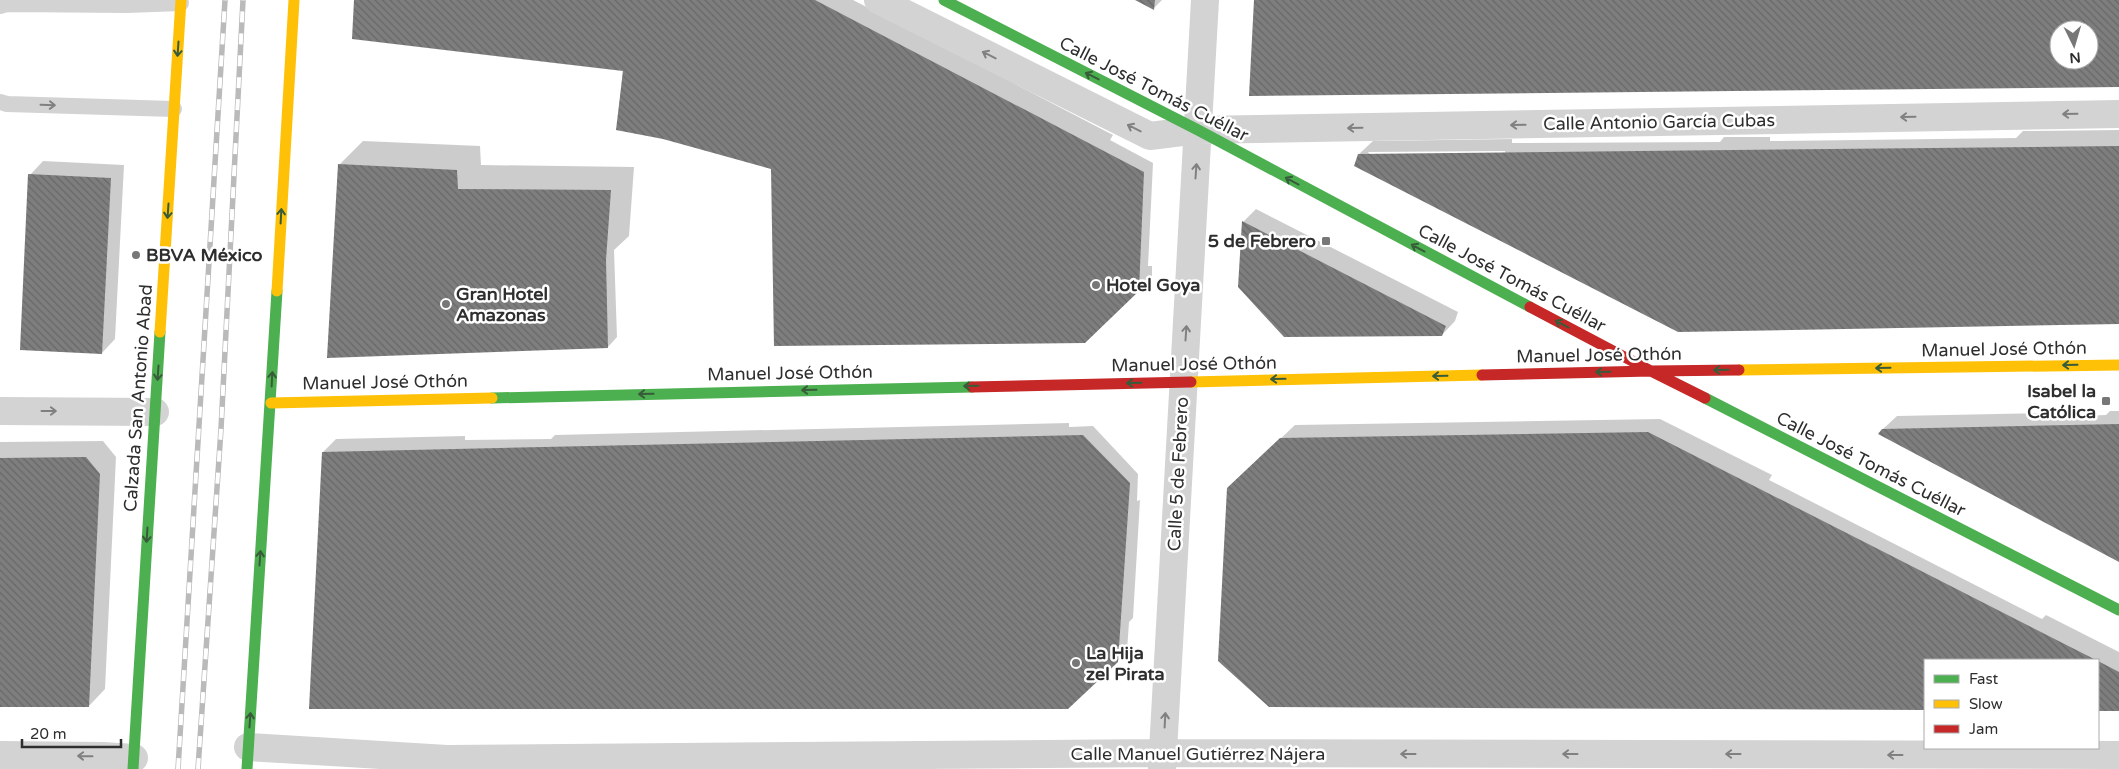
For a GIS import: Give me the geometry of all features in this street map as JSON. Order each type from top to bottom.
[{"type":"main road","points":[[247,758],[271,403],[294,0]]},
{"type":"main road","name":"Calle José Tomás Cuéllar","points":[[944,0],[1198,130],[1651,371],[2119,610]]},
{"type":"main road","name":"Calzada San Antonio Abad","points":[[133,764],[181,1]]},
{"type":"main road","name":"Manuel José Othón","points":[[271,403],[1651,371],[2119,365]]},
{"type":"street","name":"Calle Antonio García Cubas","points":[[878,0],[1150,136],[1198,130],[2119,114]]},
{"type":"street","name":"Calle 5 de Febrero","points":[[1163,761],[1204,0]]},
{"type":"street","points":[[0,411],[155,412]]},
{"type":"street","points":[[0,755],[103,756],[133,764]]},
{"type":"street","name":"Calle Manuel Gutiérrez Nájera","points":[[247,758],[1163,761],[2119,755]]},
{"type":"lane","points":[[0,6],[7,4],[127,5],[181,1]]},
{"type":"lane","points":[[0,102],[7,104],[174,109]]},
{"type":"building","points":[[354,0],[815,0],[1144,172],[1139,291],[1085,343],[774,346],[771,169],[663,139],[616,130],[623,71],[352,39]]},
{"type":"building","points":[[1135,0],[1155,0],[1154,10]]},
{"type":"building","points":[[1254,0],[2119,0],[2119,87],[1249,96]]},
{"type":"building","points":[[2119,146],[2119,324],[1678,332],[1354,166],[1358,154]]},
{"type":"building","name":"Gran Hotel Amazonas","points":[[338,164],[457,170],[458,189],[611,190],[606,260],[608,348],[327,358]]},
{"type":"building","points":[[28,174],[111,178],[102,354],[20,350]]},
{"type":"building","points":[[1242,221],[1446,326],[1442,336],[1284,337],[1238,287]]},
{"type":"building","points":[[2119,424],[2119,562],[1878,434],[1882,429]]},
{"type":"building","points":[[1648,432],[2094,659],[1924,659],[1924,710],[1269,707],[1218,661],[1227,488],[1280,438]]},
{"type":"building","points":[[1083,435],[1130,483],[1118,662],[1068,709],[309,709],[322,452]]},
{"type":"building","points":[[86,457],[100,474],[89,707],[0,707],[0,458]]},
{"type":"building","points":[[2099,662],[2119,672],[2119,711],[2099,711]]},
{"type":"railway","points":[[178,769],[225,0]]},
{"type":"railway","points":[[198,769],[221,429],[243,0]]},
{"type":"traffic: fast","points":[[944,0],[1198,130],[1530,307]]},
{"type":"traffic: fast","points":[[247,769],[277,291]]},
{"type":"traffic: fast","points":[[133,769],[160,332]]},
{"type":"traffic: fast","points":[[492,398],[972,387]]},
{"type":"traffic: fast","points":[[1705,398],[2119,610]]},
{"type":"traffic: slow","points":[[160,332],[181,0]]},
{"type":"traffic: slow","points":[[277,291],[294,0]]},
{"type":"traffic: slow","points":[[1739,370],[2119,365]]},
{"type":"traffic: slow","points":[[1191,382],[1482,375]]},
{"type":"traffic: slow","points":[[271,403],[492,398]]},
{"type":"traffic: jam","points":[[1530,307],[1651,371],[1739,370]]},
{"type":"traffic: jam","points":[[1482,375],[1651,371],[1705,398]]},
{"type":"traffic: jam","points":[[972,387],[1191,382]]},
{"type":"place","name":"5 de Febrero","points":[[1326,241]]},
{"type":"place","name":"BBVA México","points":[[136,255]]},
{"type":"place","name":"Hotel Goya","points":[[1096,285]]},
{"type":"place","name":"Gran Hotel Amazonas","points":[[446,304]]},
{"type":"place","name":"Isabel la Católica","points":[[2106,401]]},
{"type":"place","name":"La Hija zel Pirata","points":[[1076,663]]}]
